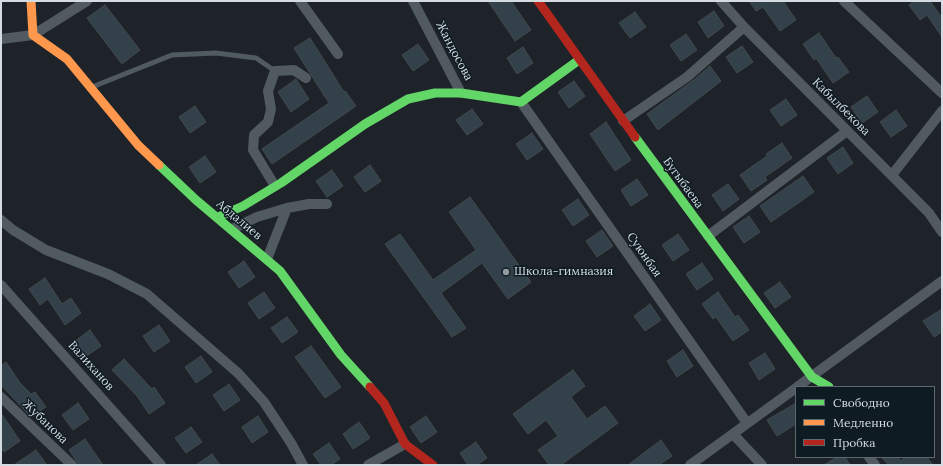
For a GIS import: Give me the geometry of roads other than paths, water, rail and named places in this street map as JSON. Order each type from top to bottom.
[{"type":"street","points":[[31,1],[33,34]]},
{"type":"street","points":[[1,39],[33,34],[87,1]]},
{"type":"street","points":[[300,1],[338,54]]},
{"type":"street","name":"Жандосова","points":[[413,1],[461,92]]},
{"type":"street","name":"Бугыбаева","points":[[538,1],[623,121],[812,377]]},
{"type":"street","name":"Кабылбекова","points":[[721,1],[744,27],[929,213],[942,232]]},
{"type":"street","points":[[844,1],[942,93]]},
{"type":"street","points":[[623,121],[687,77],[744,27]]},
{"type":"street","name":"Абдалиев","points":[[33,34],[67,59],[138,145],[196,200],[280,270],[341,355],[384,403],[404,444],[433,465]]},
{"type":"street","points":[[218,217],[243,206],[275,186],[365,124],[408,99],[435,93],[461,92],[521,102],[579,60]]},
{"type":"street","points":[[275,186],[253,150],[254,135],[268,122],[271,109],[268,91],[275,70],[294,70],[306,78]]},
{"type":"street","name":"Суюнбая","points":[[521,102],[747,423]]},
{"type":"street","points":[[892,175],[942,111]]},
{"type":"street","points":[[708,236],[847,131]]},
{"type":"street","points":[[232,229],[257,217],[287,208],[309,204],[328,204]]},
{"type":"street","points":[[267,259],[287,208]]},
{"type":"street","points":[[1,220],[13,230],[46,250],[108,274],[147,294],[239,374],[264,402],[303,465]]},
{"type":"street","points":[[798,386],[942,281]]},
{"type":"street","name":"Валиханов","points":[[1,284],[161,465]]},
{"type":"street","points":[[812,377],[827,386]]},
{"type":"street","points":[[690,465],[795,388]]},
{"type":"street","name":"Жубанова","points":[[1,397],[72,465]]},
{"type":"street","points":[[733,434],[762,465]]},
{"type":"street","points":[[368,465],[404,444]]},
{"type":"lane","points":[[91,88],[172,55],[216,53],[256,58],[275,70]]},
{"type":"place","name":"Школа-гимназия","points":[[506,272]]}]
